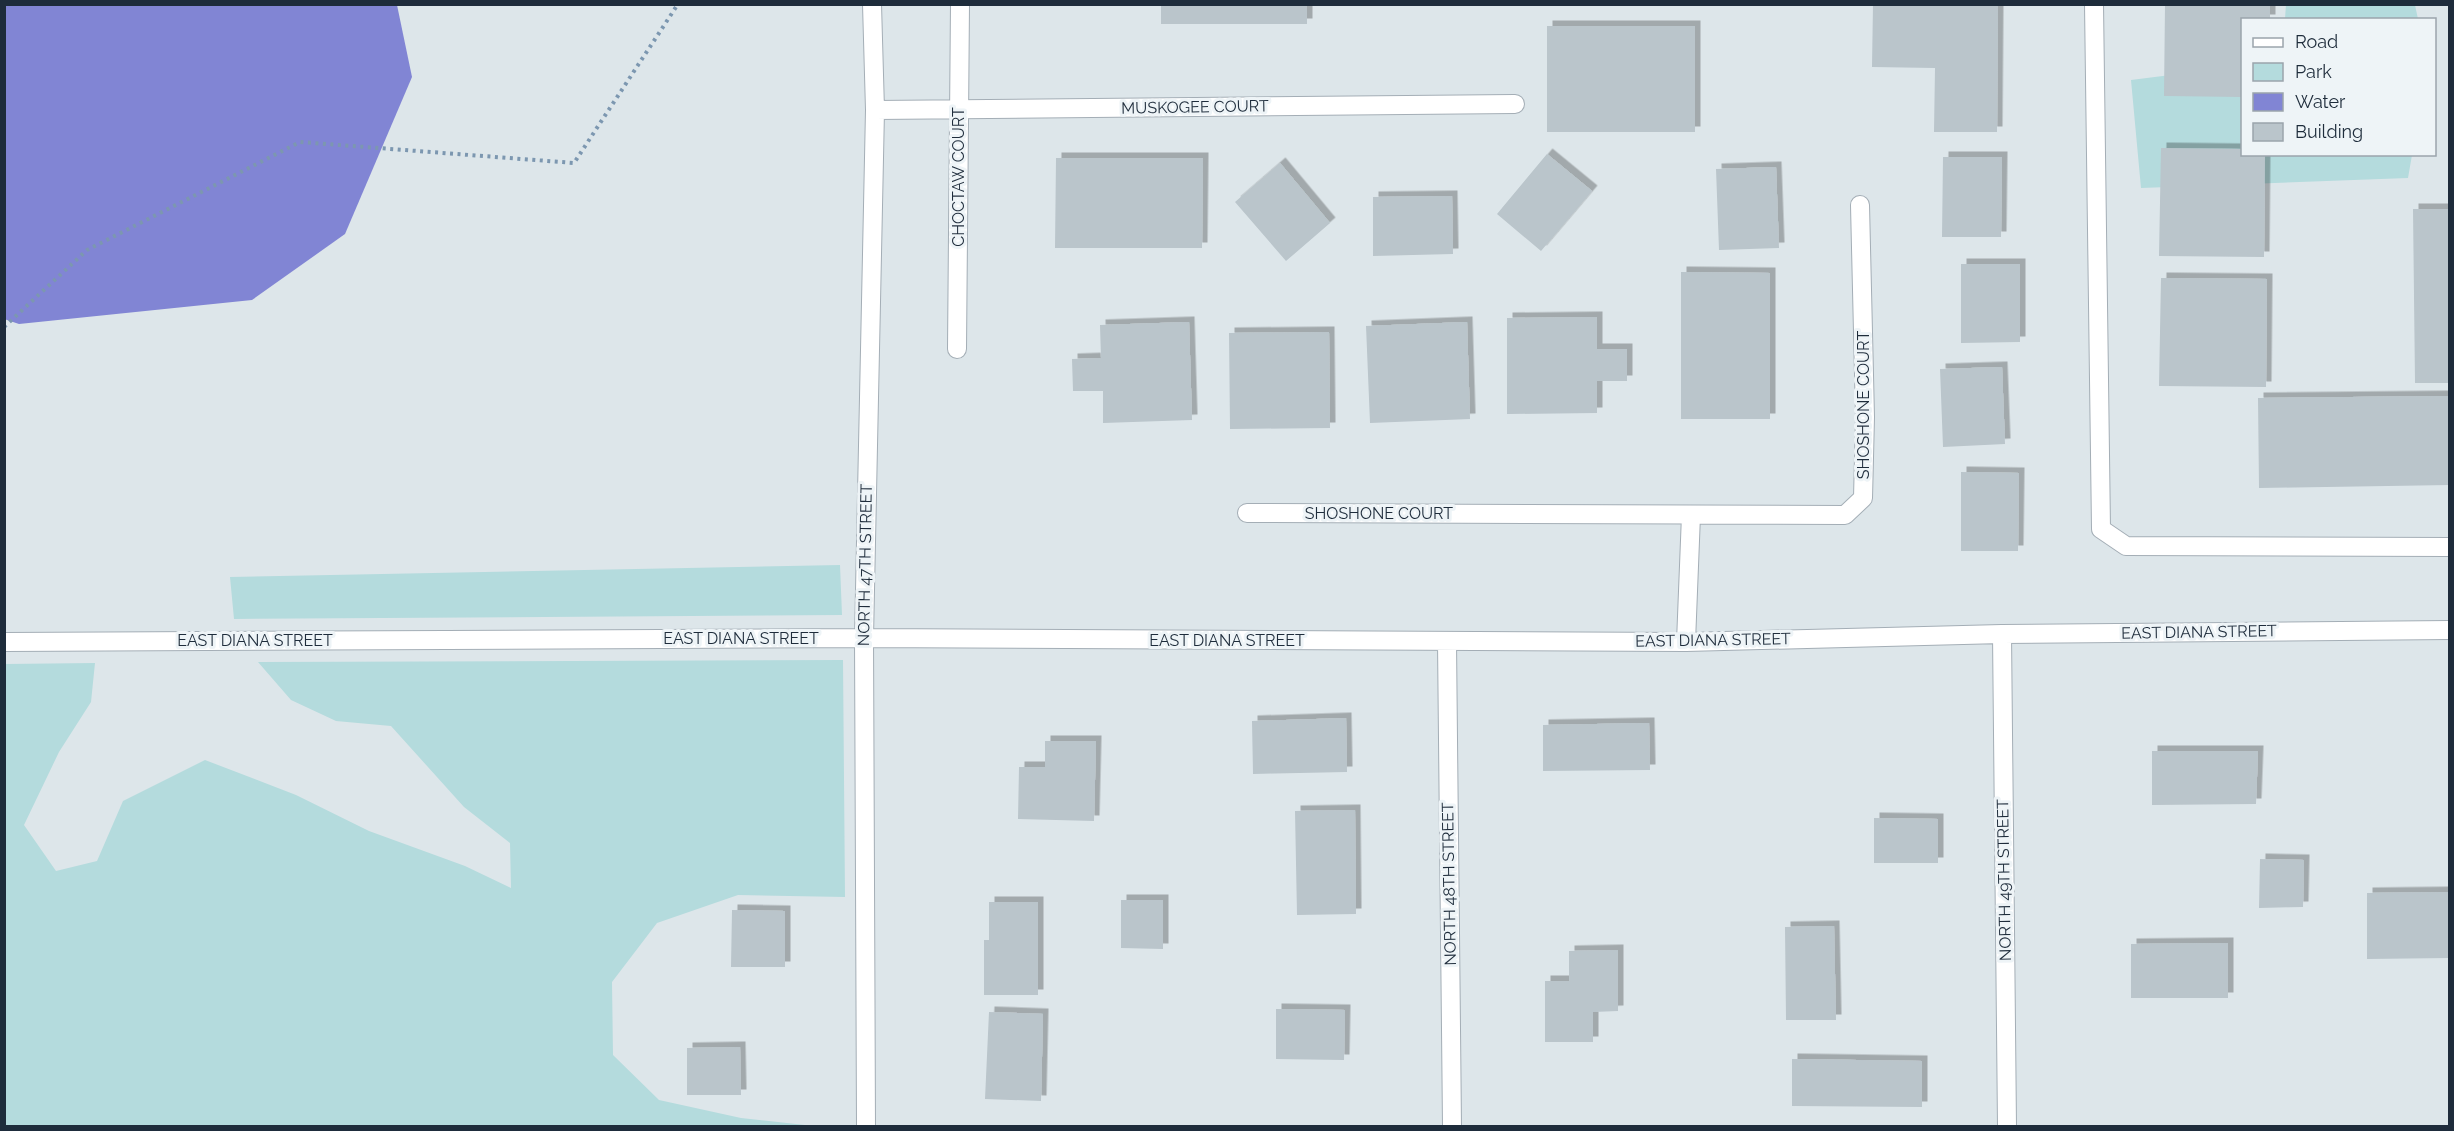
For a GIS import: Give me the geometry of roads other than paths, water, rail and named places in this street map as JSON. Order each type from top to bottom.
[{"type":"street","name":"NORTH 47TH STREET","points":[[866,1126],[864,638],[875,110],[872,4]]},
{"type":"street","name":"CHOCTAW COURT","points":[[957,349],[960,4]]},
{"type":"street","points":[[2094,4],[2102,528],[2126,546],[2450,547]]},
{"type":"street","name":"MUSKOGEE COURT","points":[[875,110],[1515,104]]},
{"type":"street","name":"SHOSHONE COURT","points":[[1247,513],[1845,515],[1863,498],[1865,417],[1860,206]]},
{"type":"street","points":[[1686,642],[1691,515]]},
{"type":"street","name":"EAST DIANA STREET","points":[[4,642],[864,638],[1686,642],[2002,634],[2450,630]]},
{"type":"street","name":"NORTH 49TH STREET","points":[[2002,634],[2007,1126]]},
{"type":"street","name":"NORTH 48TH STREET","points":[[1447,642],[1452,1126]]},
{"type":"water","points":[[5,4],[397,5],[412,77],[345,234],[252,300],[19,324],[4,319]]}]
